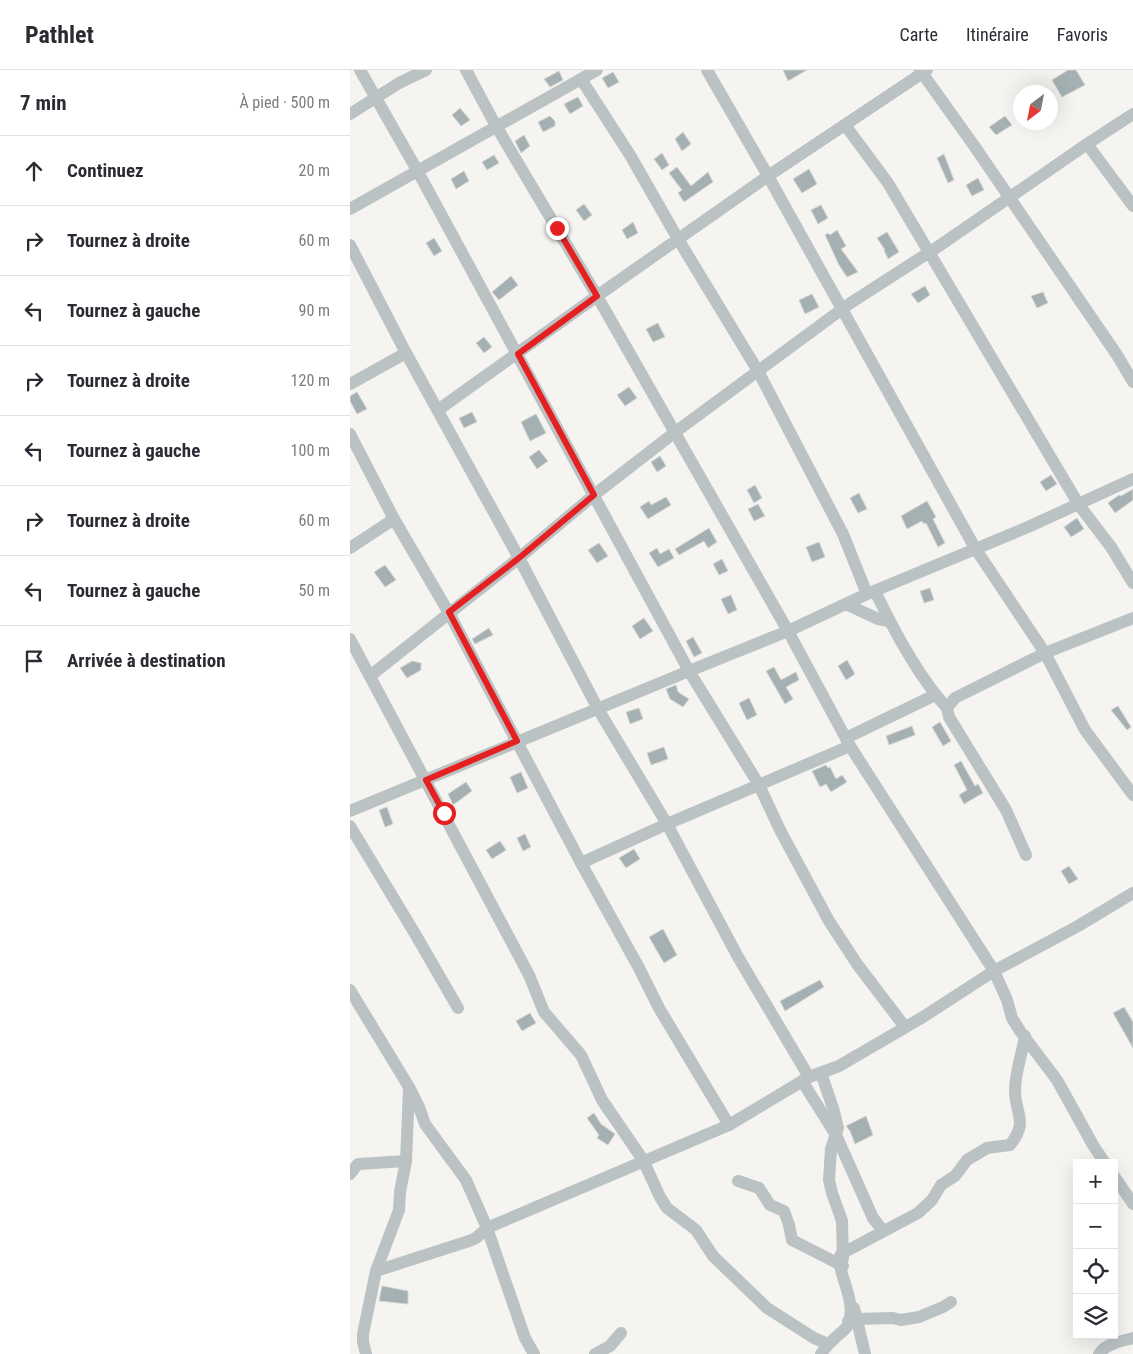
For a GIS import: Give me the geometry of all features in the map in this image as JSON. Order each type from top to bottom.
[{"type":"street","points":[[360,70],[418,170],[689,671],[760,785],[780,830],[829,921],[857,964],[905,1027]]},
{"type":"street","points":[[350,114],[426,70]]},
{"type":"street","points":[[466,70],[496,126],[597,296],[788,631],[848,742],[994,971],[1007,1000],[1012,1018],[1057,1080],[1102,1159]]},
{"type":"street","points":[[350,209],[597,70]]},
{"type":"street","points":[[707,70],[975,548],[1045,653],[1085,730],[1133,795]]},
{"type":"street","points":[[438,410],[768,176],[923,71],[1117,355],[1133,382]]},
{"type":"street","points":[[581,79],[630,155],[758,372],[843,534],[871,592],[935,695],[947,708],[949,717],[1006,810],[1026,855]]},
{"type":"street","points":[[370,676],[519,558],[594,495],[674,433],[841,310],[1133,114]]},
{"type":"street","points":[[845,125],[888,184],[1079,505],[1111,547],[1133,583]]},
{"type":"street","points":[[1087,144],[1133,206]]},
{"type":"street","points":[[350,245],[406,354],[519,558],[598,709],[667,824],[738,957],[769,1007],[797,1058],[836,1135],[873,1218],[883,1232]]},
{"type":"street","points":[[350,384],[406,354]]},
{"type":"street","points":[[350,434],[394,519],[449,612],[659,1008],[729,1125]]},
{"type":"street","points":[[350,811],[788,631],[871,592],[1079,505],[1133,480]]},
{"type":"street","points":[[350,548],[394,519]]},
{"type":"street","points":[[846,604],[878,619],[889,621]]},
{"type":"street","points":[[947,708],[955,698],[1045,653],[1133,618]]},
{"type":"street","points":[[350,639],[529,975],[544,1012],[581,1055],[602,1100],[643,1160],[667,1208],[696,1230],[713,1256],[767,1308],[808,1334],[825,1349],[842,1333],[852,1320],[893,1318],[901,1320],[919,1317],[951,1302]]},
{"type":"street","points":[[581,863],[760,785],[848,742],[935,695]]},
{"type":"street","points":[[350,826],[458,1008]]},
{"type":"street","points":[[376,1271],[476,1238],[486,1228],[729,1125],[807,1079],[838,1066],[905,1027],[994,971],[1078,926],[1133,893]]},
{"type":"street","points":[[350,990],[409,1087],[425,1124],[466,1180],[486,1228],[525,1338],[534,1354]]},
{"type":"street","points":[[842,1261],[863,1242],[893,1228],[918,1212],[932,1200],[941,1185],[955,1176],[967,1160],[987,1148],[1010,1145],[1019,1132],[1020,1120],[1015,1089],[1025,1036]]},
{"type":"street","points":[[807,1079],[833,1108],[838,1128],[831,1150],[829,1180],[842,1221],[842,1261],[850,1291],[852,1320],[865,1354]]},
{"type":"street","points":[[366,1354],[363,1334],[376,1271],[399,1210],[400,1192],[406,1161],[409,1087]]},
{"type":"street","points":[[350,1174],[354,1161],[406,1161]]},
{"type":"street","points":[[738,1181],[759,1188],[770,1205],[784,1211],[792,1240],[842,1261]]},
{"type":"street","points":[[1118,1182],[1133,1204]]},
{"type":"street","points":[[863,1242],[873,1218]]},
{"type":"street","points":[[1099,1354],[1102,1349],[1133,1338]]},
{"type":"street","points":[[595,1354],[616,1343]]},
{"type":"building","points":[[783,70],[807,70],[788,81]]},
{"type":"building","points":[[1068,70],[1076,70],[1085,85],[1062,97],[1058,90],[1058,85],[1055,85],[1052,80]]},
{"type":"building","points":[[559,71],[563,80],[550,87],[544,79]]},
{"type":"building","points":[[613,72],[619,82],[608,88],[602,78]]},
{"type":"building","points":[[578,97],[583,106],[570,114],[564,104]]},
{"type":"building","points":[[460,108],[470,120],[461,126],[452,115]]},
{"type":"building","points":[[550,116],[555,121],[555,126],[543,132],[538,122]]},
{"type":"building","points":[[1005,116],[1012,125],[996,135],[989,127]]},
{"type":"building","points":[[683,132],[691,144],[682,151],[675,139]]},
{"type":"building","points":[[524,135],[530,146],[521,153],[515,141]]},
{"type":"building","points":[[662,153],[669,165],[662,170],[654,159]]},
{"type":"building","points":[[944,154],[954,180],[948,183],[937,158]]},
{"type":"building","points":[[494,155],[499,163],[487,170],[482,162]]},
{"type":"building","points":[[677,167],[691,186],[708,172],[713,182],[684,202],[678,193],[682,190],[669,173]]},
{"type":"building","points":[[809,169],[817,184],[802,193],[793,179]]},
{"type":"building","points":[[464,171],[469,181],[456,189],[451,179]]},
{"type":"building","points":[[978,178],[984,190],[972,196],[966,185]]},
{"type":"building","points":[[584,204],[592,215],[584,221],[576,210]]},
{"type":"building","points":[[821,205],[828,218],[818,224],[811,210]]},
{"type":"building","points":[[633,222],[638,233],[627,239],[622,230]]},
{"type":"building","points":[[837,230],[846,246],[841,249],[858,272],[847,277],[839,265],[825,235],[828,233],[830,235]]},
{"type":"building","points":[[887,232],[899,252],[888,259],[885,250],[877,238]]},
{"type":"building","points":[[434,238],[442,251],[434,256],[426,243]]},
{"type":"building","points":[[511,276],[518,285],[499,300],[492,292]]},
{"type":"building","points":[[925,286],[930,295],[918,303],[911,294]]},
{"type":"building","points":[[1043,292],[1048,303],[1037,308],[1031,296]]},
{"type":"building","points":[[812,294],[819,307],[805,314],[799,300]]},
{"type":"building","points":[[658,323],[665,337],[653,342],[646,329]]},
{"type":"building","points":[[484,337],[492,347],[484,353],[476,343]]},
{"type":"building","points":[[629,387],[637,398],[625,406],[617,395]]},
{"type":"building","points":[[357,392],[367,409],[357,414],[350,401],[350,396]]},
{"type":"building","points":[[472,412],[477,422],[464,428],[459,418]]},
{"type":"building","points":[[536,414],[546,433],[530,441],[521,422]]},
{"type":"building","points":[[539,450],[548,461],[537,469],[529,457]]},
{"type":"building","points":[[660,456],[666,466],[657,472],[651,462]]},
{"type":"building","points":[[1051,475],[1057,484],[1046,491],[1040,482]]},
{"type":"building","points":[[755,485],[762,498],[754,503],[747,490]]},
{"type":"building","points":[[1133,489],[1133,500],[1115,513],[1108,503],[1119,495],[1121,496]]},
{"type":"building","points":[[859,493],[867,509],[858,513],[850,498]]},
{"type":"building","points":[[666,497],[671,505],[648,519],[640,507],[649,501],[651,505]]},
{"type":"building","points":[[927,501],[936,517],[933,519],[945,543],[938,547],[926,523],[924,524],[922,521],[907,529],[901,516]]},
{"type":"building","points":[[758,504],[765,516],[754,521],[748,509]]},
{"type":"building","points":[[1077,518],[1084,529],[1071,537],[1064,527]]},
{"type":"building","points":[[709,528],[717,542],[708,548],[704,541],[679,555],[675,549]]},
{"type":"building","points":[[819,542],[825,557],[812,562],[806,547]]},
{"type":"building","points":[[599,543],[608,556],[597,563],[588,550]]},
{"type":"building","points":[[657,548],[660,554],[669,549],[674,558],[658,567],[649,553]]},
{"type":"building","points":[[722,559],[728,571],[719,575],[713,564]]},
{"type":"building","points":[[385,565],[396,580],[385,587],[374,572]]},
{"type":"building","points":[[930,588],[934,600],[924,603],[920,591]]},
{"type":"building","points":[[731,595],[737,610],[728,614],[721,599]]},
{"type":"building","points":[[644,618],[653,631],[640,639],[632,626]]},
{"type":"building","points":[[489,628],[493,635],[475,644],[472,639]]},
{"type":"building","points":[[693,637],[702,653],[694,657],[686,641]]},
{"type":"building","points":[[847,660],[855,674],[846,680],[838,666]]},
{"type":"building","points":[[412,661],[421,663],[421,670],[407,678],[400,668]]},
{"type":"building","points":[[774,667],[781,680],[796,672],[799,680],[786,687],[793,699],[785,704],[766,671]]},
{"type":"building","points":[[676,685],[678,692],[689,699],[683,707],[670,699],[666,689]]},
{"type":"building","points":[[749,698],[757,715],[747,720],[739,703]]},
{"type":"building","points":[[1118,706],[1131,727],[1127,730],[1111,710]]},
{"type":"building","points":[[639,708],[643,719],[630,724],[626,712]]},
{"type":"building","points":[[940,722],[951,741],[943,746],[932,727]]},
{"type":"building","points":[[912,726],[915,735],[889,745],[886,736]]},
{"type":"building","points":[[664,747],[668,759],[651,765],[647,753]]},
{"type":"building","points":[[961,761],[975,786],[978,784],[983,793],[964,804],[959,795],[967,790],[954,765]]},
{"type":"building","points":[[826,765],[828,768],[830,767],[836,779],[842,775],[847,782],[831,792],[826,784],[820,787],[812,771]]},
{"type":"building","points":[[521,772],[528,788],[517,793],[510,777]]},
{"type":"building","points":[[466,782],[472,791],[453,805],[448,794]]},
{"type":"building","points":[[387,807],[393,824],[385,827],[379,810]]},
{"type":"building","points":[[525,834],[531,847],[523,851],[517,838]]},
{"type":"building","points":[[500,841],[506,850],[492,859],[486,850]]},
{"type":"building","points":[[634,849],[640,859],[626,868],[619,858]]},
{"type":"building","points":[[1069,866],[1078,879],[1069,884],[1061,871]]},
{"type":"building","points":[[663,929],[677,955],[664,963],[649,937]]},
{"type":"building","points":[[820,980],[824,987],[785,1011],[780,1001]]},
{"type":"building","points":[[1124,1007],[1133,1022],[1133,1048],[1113,1013]]},
{"type":"building","points":[[530,1013],[536,1023],[522,1031],[516,1021]]},
{"type":"building","points":[[594,1113],[601,1124],[615,1134],[608,1145],[597,1138],[599,1135],[587,1118]]},
{"type":"building","points":[[866,1116],[873,1135],[855,1144],[846,1126]]},
{"type":"building","points":[[382,1286],[408,1291],[408,1304],[379,1301]]},
{"type":"route","points":[[444,813],[426,780],[517,741],[449,612],[519,558],[594,495],[518,354],[597,296],[557,228]]}]
